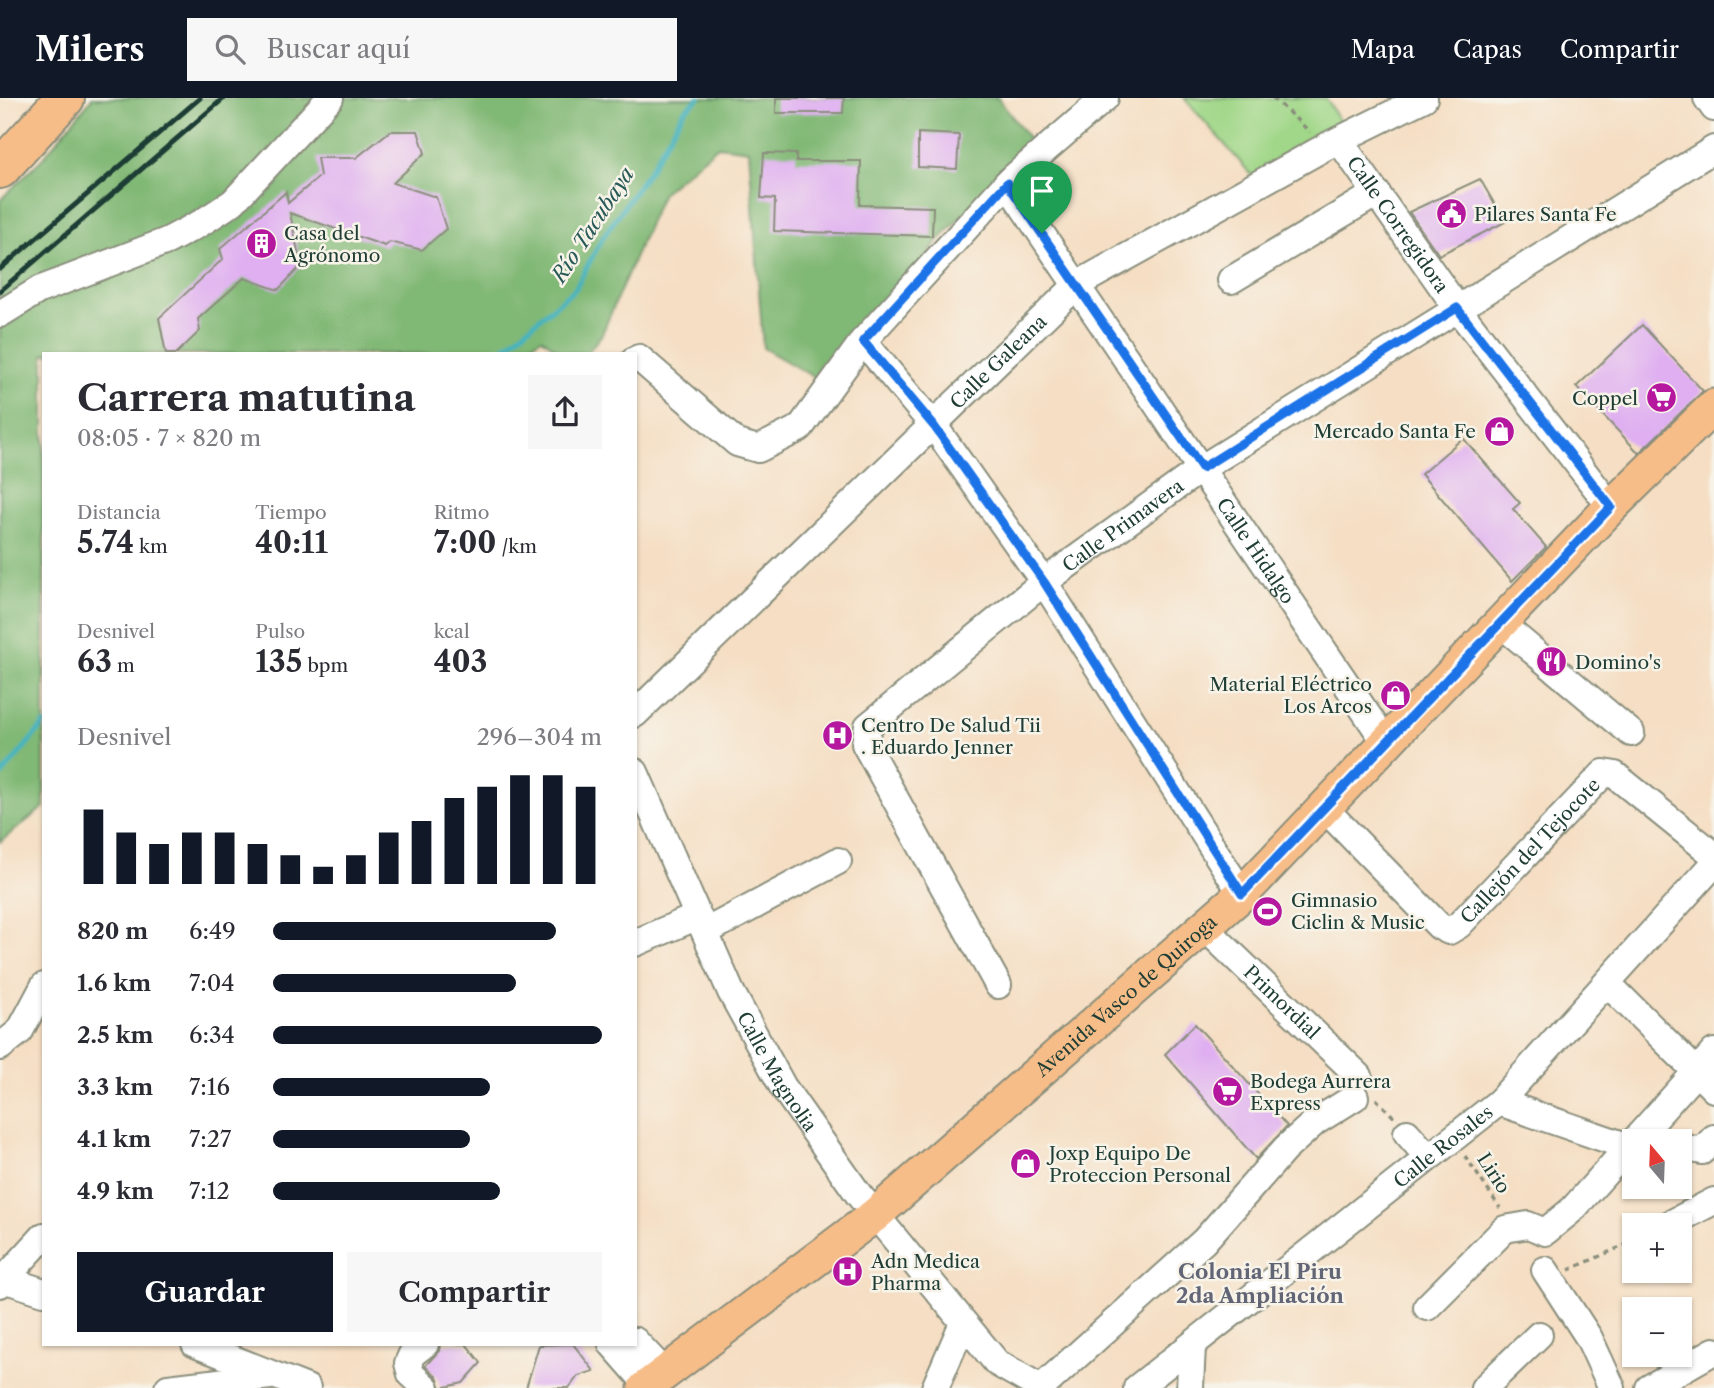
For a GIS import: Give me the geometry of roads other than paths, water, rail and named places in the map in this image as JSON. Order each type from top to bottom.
[{"type":"highway","points":[[0,133],[33,98]]},
{"type":"highway","points":[[0,169],[65,98]]},
{"type":"main road","name":"Avenida Vasco de Quiroga","points":[[653,1382],[875,1215],[1242,894],[1611,507],[1714,406]]},
{"type":"street","points":[[0,314],[39,290],[167,241],[233,202],[330,98]]},
{"type":"street","points":[[637,359],[737,443],[758,449],[800,428],[863,341],[1007,183],[1105,98]]},
{"type":"street","name":"Calle Galeana","points":[[637,712],[1078,284],[1333,143],[1424,98]]},
{"type":"street","points":[[1707,98],[1714,108]]},
{"type":"street","name":"Calle Corregidora","points":[[1333,143],[1377,193],[1457,308],[1611,507]]},
{"type":"street","name":"Calle Primavera","points":[[998,985],[865,744],[868,726],[1044,582],[1202,468],[1714,149]]},
{"type":"street","name":"Calle Hidalgo","points":[[1007,183],[1078,284],[1387,744]]},
{"type":"street","points":[[1231,280],[1377,193]]},
{"type":"street","points":[[863,341],[934,426],[1044,582],[1242,894]]},
{"type":"street","points":[[1501,624],[1631,733]]},
{"type":"street","name":"Callejón del Tejocote","points":[[1325,809],[1439,926],[1448,930],[1459,925],[1604,773],[1615,775],[1711,847]]},
{"type":"street","name":"Calle Magnolia","points":[[637,777],[731,992],[783,1087],[875,1215],[997,1363],[1041,1388]]},
{"type":"street","name":"Calle Rosales","points":[[1137,1388],[1427,1156],[1499,1102],[1608,984],[1711,847]]},
{"type":"street","points":[[637,942],[701,924],[838,861]]},
{"type":"street","name":"Primordial","points":[[1041,1388],[1204,1241],[1285,1149],[1357,1087],[1204,927]]},
{"type":"street","points":[[1608,984],[1705,1081]]},
{"type":"street","points":[[0,1046],[20,1031],[42,990]]},
{"type":"street","points":[[1653,1129],[1705,1081],[1714,1052]]},
{"type":"street","points":[[1499,1102],[1622,1137]]},
{"type":"street","points":[[1408,1133],[1427,1156]]},
{"type":"street","points":[[1692,1149],[1702,1151],[1714,1138]]},
{"type":"street","points":[[1427,1307],[1511,1226],[1528,1225],[1545,1232],[1573,1209],[1622,1159]]},
{"type":"street","points":[[1691,1213],[1714,1201]]},
{"type":"street","points":[[42,1238],[1,1280],[42,1291]]},
{"type":"street","points":[[1549,1274],[1589,1338],[1612,1388]]},
{"type":"street","points":[[935,1388],[963,1323]]},
{"type":"street","points":[[1484,1388],[1539,1335]]},
{"type":"street","points":[[637,1345],[653,1382]]},
{"type":"street","points":[[185,1346],[182,1387],[274,1375]]},
{"type":"street","points":[[200,1346],[307,1388]]},
{"type":"street","points":[[422,1346],[412,1354],[408,1363],[411,1374],[426,1388]]},
{"type":"street","points":[[614,1346],[653,1382]]},
{"type":"street","points":[[1191,1388],[1192,1346]]},
{"type":"street","points":[[1649,1388],[1714,1351]]},
{"type":"waterway","name":"Río Tacubaya","points":[[499,352],[575,289],[603,237],[650,169],[684,111],[699,98]]},
{"type":"waterway","name":"Río Tacubaya","points":[[0,777],[42,726]]},
{"type":"railway","points":[[0,269],[200,98]]},
{"type":"railway","points":[[0,291],[224,98]]},
{"type":"place","name":"Pilares Santa Fe","points":[[1451,214]]},
{"type":"place","name":"Casa del Agrónomo","points":[[261,244]]},
{"type":"place","name":"Coppel","points":[[1661,398]]},
{"type":"place","name":"Mercado Santa Fe","points":[[1499,431]]},
{"type":"place","name":"Domino's","points":[[1552,662]]},
{"type":"place","name":"Material Eléctrico Los Arcos","points":[[1395,695]]},
{"type":"place","name":"Centro De Salud Tii . Eduardo Jenner","points":[[838,736]]},
{"type":"place","name":"Gimnasio Ciclin & Music","points":[[1268,911]]},
{"type":"place","name":"Bodega Aurrera Express","points":[[1227,1092]]},
{"type":"place","name":"Joxp Equipo De Proteccion Personal","points":[[1026,1164]]},
{"type":"place","name":"Adn Medica Pharma","points":[[848,1272]]},
{"type":"district","name":"Colonia El Piru 2da Ampliación","points":[[1260,1284]]}]
